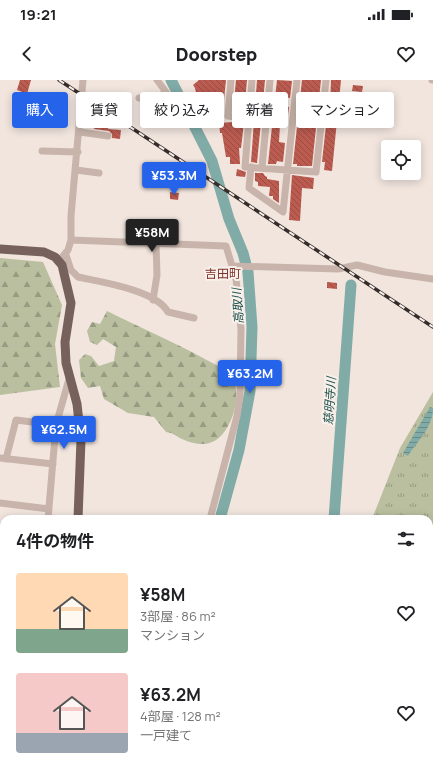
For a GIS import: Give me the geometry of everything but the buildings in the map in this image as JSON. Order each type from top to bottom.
[{"type":"main road","points":[[0,250],[44,252],[62,258],[62,265],[71,303],[65,342],[66,363],[69,379],[77,404],[81,440],[78,515]]},
{"type":"street","points":[[83,80],[80,132],[71,216],[71,240],[62,258],[74,275],[133,290],[144,294],[164,306],[168,312],[194,318]]},
{"type":"street","points":[[157,80],[166,92]]},
{"type":"street","points":[[231,80],[228,116],[232,117]]},
{"type":"street","points":[[251,92],[252,80]]},
{"type":"street","points":[[262,168],[270,80]]},
{"type":"street","points":[[251,167],[249,188],[283,212],[297,80]]},
{"type":"street","points":[[248,128],[245,167],[316,172],[326,80]]},
{"type":"street","points":[[80,132],[108,136]]},
{"type":"street","points":[[42,151],[78,152]]},
{"type":"street","points":[[76,170],[99,173]]},
{"type":"street","points":[[71,240],[226,246],[235,265],[242,329],[240,395],[237,416],[211,515]]},
{"type":"street","points":[[153,300],[157,275],[156,244]]},
{"type":"street","points":[[235,265],[338,269],[357,265],[385,272],[433,279]]},
{"type":"street","points":[[48,515],[56,425],[69,379]]},
{"type":"street","points":[[53,464],[3,458],[16,420],[56,425]]},
{"type":"street","points":[[0,503],[49,509]]},
{"type":"green space","points":[[0,258],[43,262],[62,305],[55,344],[60,387],[0,395]]},
{"type":"green space","points":[[107,311],[210,362],[221,368],[231,377],[236,386],[234,410],[227,428],[217,439],[205,444],[198,444],[182,439],[166,432],[154,417],[128,413],[104,399],[100,386],[88,388],[81,378],[79,360],[85,354],[91,356],[99,366],[114,361],[116,347],[103,339],[97,345],[90,342],[87,331],[92,322],[100,324]]},
{"type":"green space","points":[[433,392],[433,515],[374,515],[400,448]]},
{"type":"water","points":[[430,407],[433,408],[430,422],[424,434],[408,456],[403,453]]},
{"type":"waterway","name":"高取川","points":[[171,80],[212,161],[229,219],[243,253],[248,272],[252,327],[250,391],[239,450],[221,515]]},
{"type":"waterway","name":"慈明寺川","points":[[334,515],[351,285]]},
{"type":"railway","points":[[59,80],[433,327]]},
{"type":"district","name":"吉田町","points":[[223,274]]}]
